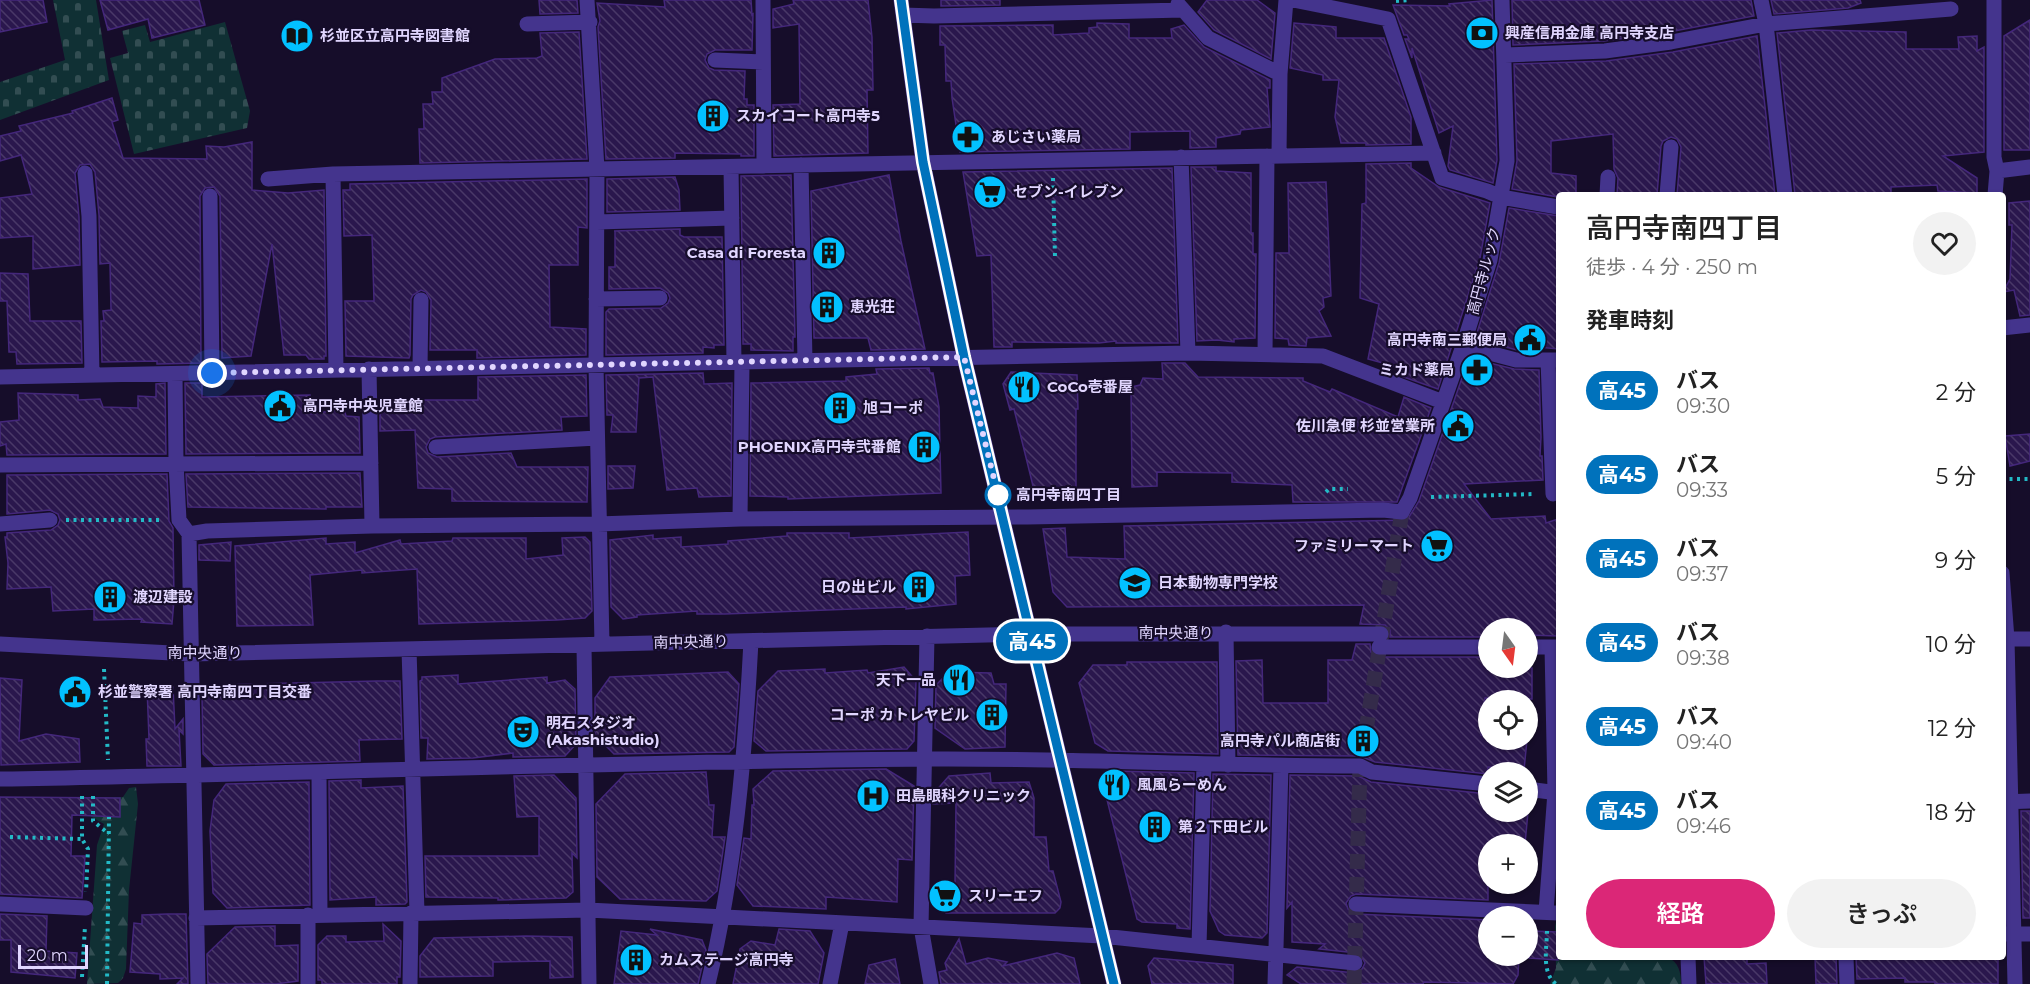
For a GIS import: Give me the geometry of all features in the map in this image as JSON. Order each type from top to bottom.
[{"type":"street","points":[[587,0],[597,169],[596,365],[602,644]]},
{"type":"street","points":[[763,0],[765,166]]},
{"type":"street","points":[[1265,354],[1273,156],[1286,0]]},
{"type":"street","points":[[1293,0],[1388,19],[1442,178],[1501,197],[1556,207]]},
{"type":"street","name":"高円寺ルック","points":[[1004,517],[1329,511],[1402,512],[1410,498],[1463,346],[1490,260],[1507,161],[1502,0]]},
{"type":"street","points":[[1761,0],[1767,24],[1785,192]]},
{"type":"street","points":[[1994,0],[1994,157],[1997,171],[1995,192]]},
{"type":"street","points":[[1114,984],[964,357],[923,162],[902,7],[934,16],[1179,5],[1208,38],[1280,74]]},
{"type":"street","points":[[1505,55],[1605,51],[1671,42],[1767,24],[1951,9]]},
{"type":"street","points":[[527,24],[590,22]]},
{"type":"street","points":[[715,60],[763,62]]},
{"type":"street","points":[[1667,192],[1671,147]]},
{"type":"street","points":[[268,178],[333,174],[1434,153]]},
{"type":"street","points":[[1181,157],[1188,353]]},
{"type":"street","points":[[801,165],[806,361]]},
{"type":"street","points":[[731,167],[738,362],[740,519]]},
{"type":"street","points":[[1997,171],[2030,167]]},
{"type":"street","points":[[85,173],[89,216],[93,375]]},
{"type":"street","points":[[333,174],[336,370]]},
{"type":"street","points":[[1607,192],[1608,177]]},
{"type":"street","points":[[210,196],[212,373]]},
{"type":"street","points":[[597,222],[732,218]]},
{"type":"street","points":[[596,299],[660,298]]},
{"type":"street","points":[[420,368],[421,300]]},
{"type":"street","points":[[2006,328],[2030,325]]},
{"type":"street","points":[[1463,346],[1516,360],[1553,360],[1553,494]]},
{"type":"street","points":[[0,377],[964,357],[1265,354],[1323,356],[1443,402]]},
{"type":"street","points":[[369,369],[372,526]]},
{"type":"street","points":[[175,374],[179,520],[189,534],[198,984]]},
{"type":"street","points":[[436,447],[597,438]]},
{"type":"street","points":[[0,465],[371,463]]},
{"type":"street","points":[[189,534],[207,531],[372,526],[1004,517]]},
{"type":"street","points":[[0,524],[50,520]]},
{"type":"street","points":[[1226,632],[1228,765]]},
{"type":"street","name":"南中央通り","points":[[0,644],[191,654],[927,636],[1226,632],[1478,646]]},
{"type":"street","points":[[927,636],[921,927],[931,984]]},
{"type":"street","points":[[2006,639],[2030,639]]},
{"type":"street","points":[[708,984],[723,917],[744,763],[751,640]]},
{"type":"street","points":[[584,645],[589,984]]},
{"type":"street","points":[[1538,647],[1555,647],[1556,720]]},
{"type":"street","points":[[409,649],[414,913],[410,984]]},
{"type":"street","points":[[2006,720],[2008,934],[2015,984]]},
{"type":"street","points":[[0,779],[319,773],[586,764],[1059,759],[1228,765],[1360,766],[1372,772],[1478,783]]},
{"type":"street","points":[[1199,946],[1204,764]]},
{"type":"street","points":[[1275,984],[1281,766]]},
{"type":"street","points":[[308,984],[314,915],[319,773]]},
{"type":"street","points":[[1538,790],[1556,793]]},
{"type":"street","points":[[2007,802],[2030,801]]},
{"type":"street","points":[[1356,904],[1552,912],[1556,817]]},
{"type":"street","points":[[0,904],[86,908]]},
{"type":"street","points":[[196,918],[588,910],[1102,936],[1355,963]]},
{"type":"street","points":[[830,984],[842,923]]},
{"type":"street","points":[[2008,934],[2030,934]]},
{"type":"street","points":[[1688,960],[1689,984]]},
{"type":"street","points":[[1846,960],[1847,984]]},
{"type":"path","points":[[1053,159],[1056,257]]},
{"type":"path","points":[[2006,479],[2030,479]]},
{"type":"path","points":[[1410,498],[1553,494]]},
{"type":"path","points":[[104,650],[108,790],[93,790],[93,821],[109,834]]},
{"type":"path","points":[[82,777],[82,839],[88,849],[82,977]]},
{"type":"path","points":[[107,984],[109,817]]},
{"type":"path","points":[[10,837],[82,839]]},
{"type":"path","points":[[1552,912],[1547,927],[1546,963],[1549,979],[1556,984]]},
{"type":"green space","points":[[53,0],[96,0],[109,80],[0,120],[0,82],[65,60]]},
{"type":"green space","points":[[225,22],[250,111],[247,128],[134,154],[110,58],[128,53],[122,31],[145,25],[150,42]]},
{"type":"green space","points":[[136,787],[138,804],[129,890],[126,969],[123,978],[118,983],[87,984],[97,845],[104,824],[90,816],[89,798],[123,797],[129,788]]},
{"type":"green space","points":[[1556,922],[1556,960],[1671,960],[1678,968],[1681,984],[1550,984],[1556,968],[1555,926]]},
{"type":"building","points":[[0,0],[43,0],[47,22],[0,32]]},
{"type":"building","points":[[100,0],[199,0],[205,25],[152,38],[148,19],[108,30]]},
{"type":"building","points":[[539,0],[577,0],[578,13],[540,14]]},
{"type":"building","points":[[664,0],[751,0],[752,50],[715,50],[707,54],[705,60],[709,68],[714,70],[745,71],[744,99],[747,99],[747,105],[754,105],[754,156],[675,153],[675,158],[606,159],[598,27],[600,21],[597,3],[665,7]]},
{"type":"building","points":[[793,0],[868,0],[872,37],[873,90],[867,90],[868,153],[774,156],[773,105],[800,104],[799,24],[773,28],[773,9],[794,4]]},
{"type":"building","points":[[941,0],[1000,0],[1000,5],[941,6]]},
{"type":"building","points":[[1207,0],[1257,0],[1275,13],[1271,59],[1214,30],[1198,12]]},
{"type":"building","points":[[1492,0],[1497,160],[1493,183],[1450,170],[1448,166],[1453,126],[1439,133],[1412,48],[1412,58],[1405,39],[1409,39],[1407,35],[1404,35],[1393,5],[1450,6],[1449,4]]},
{"type":"building","points":[[1512,0],[1751,0],[1754,16],[1669,32],[1604,41],[1513,45]]},
{"type":"building","points":[[1771,0],[1860,0],[1861,3],[1848,8],[1774,14]]},
{"type":"building","points":[[2030,20],[2030,150],[2004,150],[2004,36]]},
{"type":"building","points":[[1097,23],[1129,24],[1129,38],[1172,38],[1171,29],[1184,25],[1204,47],[1270,80],[1270,88],[1267,88],[1270,127],[1241,130],[1240,134],[1216,138],[1216,147],[1190,148],[1190,131],[1130,132],[1130,149],[960,152],[951,81],[946,81],[945,45],[940,45],[940,26],[1053,25],[1053,35],[1089,33],[1089,28],[1097,27]]},
{"type":"building","points":[[1294,23],[1336,27],[1336,38],[1384,38],[1411,117],[1411,144],[1341,143],[1335,117],[1339,80],[1323,80],[1323,75],[1290,68]]},
{"type":"building","points":[[1811,30],[1906,32],[1906,49],[1959,49],[1958,37],[1977,36],[1977,51],[1984,47],[1984,152],[1943,156],[1977,178],[1977,192],[1938,191],[1937,185],[1891,187],[1891,192],[1795,192],[1777,33]]},
{"type":"building","points":[[579,32],[587,159],[420,163],[419,129],[424,129],[423,104],[433,104],[432,92],[442,92],[442,78],[495,59],[542,56],[540,33]]},
{"type":"building","points":[[1757,36],[1775,192],[1677,192],[1681,147],[1677,139],[1671,137],[1663,141],[1661,146],[1657,192],[1617,192],[1618,178],[1614,169],[1613,134],[1551,141],[1551,173],[1576,176],[1576,192],[1556,192],[1556,197],[1512,189],[1517,161],[1514,64],[1606,61],[1673,52]]},
{"type":"building","points":[[112,98],[118,120],[112,122],[123,158],[207,159],[206,146],[224,147],[252,142],[252,190],[288,193],[324,190],[326,356],[324,359],[309,359],[306,355],[284,355],[272,244],[251,356],[222,358],[220,196],[214,187],[205,188],[200,196],[201,363],[102,362],[101,321],[104,321],[103,311],[111,310],[110,263],[100,264],[95,172],[90,164],[80,165],[75,173],[80,265],[33,269],[33,236],[0,238],[0,198],[32,194],[21,155],[0,161],[0,136],[21,131],[19,126],[73,113],[72,111]]},
{"type":"building","points":[[1411,163],[1411,168],[1439,187],[1490,203],[1480,258],[1438,389],[1398,375],[1401,368],[1368,359],[1379,304],[1360,298],[1362,204],[1366,203],[1366,164]]},
{"type":"building","points":[[1191,167],[1216,167],[1216,171],[1251,173],[1251,233],[1253,233],[1253,254],[1256,254],[1255,338],[1234,339],[1234,342],[1197,341]]},
{"type":"building","points":[[1172,168],[1178,343],[1012,342],[1012,347],[994,347],[991,255],[977,256],[963,172]]},
{"type":"building","points":[[791,175],[795,337],[793,337],[793,351],[751,350],[751,344],[743,344],[741,176]]},
{"type":"building","points":[[889,175],[925,349],[871,350],[868,338],[814,338],[811,191]]},
{"type":"building","points":[[675,177],[679,190],[680,210],[607,212],[607,179]]},
{"type":"building","points":[[587,179],[587,228],[578,227],[578,265],[549,265],[550,327],[586,329],[586,355],[477,358],[477,350],[430,350],[431,300],[426,292],[421,290],[411,299],[409,358],[346,356],[345,301],[374,301],[372,235],[344,236],[343,190],[350,190],[350,184]]},
{"type":"building","points":[[1326,182],[1331,296],[1323,298],[1324,307],[1319,311],[1331,336],[1307,338],[1306,346],[1289,345],[1288,339],[1275,338],[1276,253],[1289,253],[1288,183]]},
{"type":"building","points":[[2030,201],[2030,315],[2020,316],[2014,290],[2006,291],[2010,279],[2012,225],[2009,225],[2009,203]]},
{"type":"building","points":[[1509,208],[1556,216],[1556,349],[1538,347],[1539,350],[1517,350],[1475,339],[1499,263]]},
{"type":"building","points":[[680,229],[680,235],[684,237],[722,237],[724,345],[714,345],[714,348],[703,347],[703,353],[606,355],[606,312],[609,309],[661,308],[668,303],[670,298],[668,293],[660,288],[609,289],[609,267],[615,267],[614,231]]},
{"type":"building","points":[[0,273],[28,274],[30,321],[81,321],[82,363],[17,364],[16,352],[9,352],[7,301],[0,301]]},
{"type":"building","points":[[1469,358],[1514,369],[1539,370],[1540,456],[1542,456],[1543,480],[1464,484],[1491,519],[1545,516],[1546,523],[1556,520],[1556,636],[1538,635],[1538,618],[1478,618],[1478,637],[1390,637],[1390,630],[1385,625],[1360,624],[1364,605],[1067,607],[1053,592],[1043,529],[1065,528],[1067,557],[1125,559],[1124,526],[1407,520],[1419,501]]},
{"type":"building","points":[[1162,363],[1185,363],[1198,377],[1303,378],[1303,381],[1330,392],[1332,389],[1398,417],[1404,397],[1431,408],[1397,502],[1293,502],[1292,485],[1232,482],[1232,473],[1157,472],[1157,486],[1132,487],[1131,387],[1140,385],[1143,378],[1163,379]]},
{"type":"building","points":[[929,368],[930,373],[933,373],[939,407],[941,493],[788,499],[788,497],[750,496],[751,383],[846,381],[846,377],[877,374],[876,369]]},
{"type":"building","points":[[1011,372],[1077,375],[1076,489],[1034,490],[1014,409],[1010,410],[1003,384]]},
{"type":"building","points":[[703,373],[704,384],[732,383],[731,496],[699,497],[697,488],[667,490],[653,377],[639,378],[636,432],[611,432],[613,415],[607,415],[606,375]]},
{"type":"building","points":[[586,375],[587,416],[561,417],[562,430],[435,437],[430,439],[426,447],[428,453],[437,457],[511,453],[517,467],[588,467],[587,502],[452,501],[452,489],[418,488],[415,430],[380,431],[380,400],[478,400],[478,377]]},
{"type":"building","points":[[165,383],[166,454],[7,455],[6,444],[0,446],[0,422],[19,420],[18,393],[78,395],[78,400],[100,399],[103,407],[138,408],[138,396],[156,397],[156,384]]},
{"type":"building","points":[[185,383],[202,383],[202,397],[310,395],[311,414],[344,409],[346,416],[359,417],[360,453],[186,454]]},
{"type":"building","points":[[2030,434],[2030,461],[2010,466],[2006,436]]},
{"type":"building","points":[[608,466],[635,466],[633,488],[608,489]]},
{"type":"building","points":[[360,473],[362,507],[326,507],[326,509],[188,507],[186,474]]},
{"type":"building","points":[[167,474],[169,521],[173,528],[172,624],[141,622],[142,619],[94,620],[94,609],[53,611],[51,587],[7,589],[8,563],[5,537],[7,533],[51,530],[58,525],[60,520],[58,514],[50,510],[7,514],[7,475]]},
{"type":"building","points":[[968,532],[970,575],[955,576],[956,604],[906,609],[906,607],[725,614],[697,614],[697,611],[637,615],[637,617],[623,619],[611,607],[610,540],[653,535],[653,539],[681,537],[681,547],[728,544],[728,541],[787,536],[787,533],[849,533],[849,538]]},
{"type":"building","points":[[585,537],[590,542],[592,611],[585,618],[419,624],[417,569],[362,573],[362,570],[310,575],[313,625],[237,626],[235,546],[326,538],[326,544],[355,542],[355,553],[400,540],[401,544],[452,541],[453,538],[526,538],[526,559],[563,555],[562,538]]},
{"type":"building","points":[[231,542],[230,561],[199,560],[199,545]]},
{"type":"building","points":[[1356,644],[1370,644],[1371,652],[1378,657],[1478,657],[1478,678],[1532,678],[1532,690],[1478,690],[1478,750],[1526,750],[1525,762],[1478,762],[1478,773],[1375,762],[1360,756],[1238,755],[1236,661],[1262,660],[1263,703],[1328,703],[1328,660],[1352,660]]},
{"type":"building","points":[[1127,662],[1217,662],[1218,754],[1108,751],[1095,743],[1079,683],[1093,665],[1127,665]]},
{"type":"building","points":[[904,667],[916,681],[914,741],[907,749],[766,751],[754,741],[758,691],[778,671],[825,669],[825,673],[867,670],[868,673]]},
{"type":"building","points":[[728,672],[739,684],[734,747],[729,752],[614,754],[595,735],[595,698],[610,677]]},
{"type":"building","points":[[949,672],[991,673],[994,684],[1006,684],[1005,747],[965,749],[935,728],[936,685]]},
{"type":"building","points":[[458,675],[458,684],[547,677],[547,683],[565,680],[575,689],[576,744],[565,756],[513,757],[513,753],[473,758],[427,759],[428,738],[421,738],[420,681],[422,677]]},
{"type":"building","points":[[0,678],[22,680],[19,741],[46,734],[79,739],[80,762],[1,765]]},
{"type":"building","points":[[400,681],[402,739],[359,740],[360,761],[214,765],[203,754],[202,695],[210,685]]},
{"type":"building","points":[[147,687],[173,687],[175,729],[183,719],[183,734],[179,730],[181,766],[147,766],[146,739],[149,739]]},
{"type":"building","points":[[886,769],[914,786],[912,860],[898,859],[897,902],[826,897],[826,909],[753,906],[737,885],[744,838],[751,839],[753,789],[773,771]]},
{"type":"building","points":[[1113,771],[1194,773],[1190,929],[1177,928],[1177,924],[1142,922],[1137,919],[1103,784]]},
{"type":"building","points":[[706,772],[709,805],[714,805],[712,837],[725,837],[717,891],[706,901],[620,899],[597,877],[596,804],[625,774]]},
{"type":"building","points":[[990,773],[991,783],[1029,782],[1034,798],[1034,837],[1046,837],[1049,871],[1053,871],[1061,902],[1060,908],[1055,913],[946,913],[938,903],[938,883],[955,884],[956,803],[933,804],[934,793],[949,776]]},
{"type":"building","points":[[1213,774],[1271,775],[1267,933],[1262,938],[1225,935],[1219,931],[1210,911]]},
{"type":"building","points":[[554,775],[576,798],[577,858],[572,853],[573,892],[566,898],[498,900],[498,898],[426,897],[425,856],[539,856],[539,816],[517,817],[514,776]]},
{"type":"building","points":[[1290,775],[1358,776],[1371,782],[1478,793],[1478,822],[1527,822],[1526,834],[1478,834],[1478,894],[1488,894],[1488,900],[1356,894],[1351,896],[1346,903],[1348,909],[1356,914],[1478,920],[1478,966],[1518,966],[1518,975],[1513,984],[1424,982],[1423,984],[1301,984],[1287,975],[1297,967],[1355,973],[1362,969],[1365,963],[1357,953],[1319,949],[1325,944],[1292,942],[1292,902],[1287,908]]},
{"type":"building","points":[[361,780],[361,788],[403,786],[407,902],[405,904],[376,905],[376,897],[330,900],[329,781]]},
{"type":"building","points":[[309,782],[310,905],[227,908],[213,893],[210,831],[214,800],[226,784]]},
{"type":"building","points":[[0,797],[120,798],[120,817],[72,815],[71,856],[85,856],[82,898],[0,894]]},
{"type":"building","points":[[2021,811],[2030,811],[2030,918],[2023,918]]},
{"type":"building","points":[[0,914],[47,916],[46,951],[77,953],[75,978],[11,972],[11,940],[0,940]]},
{"type":"building","points":[[186,914],[188,984],[177,984],[183,978],[160,979],[160,974],[130,972],[134,923],[142,924],[142,915]]},
{"type":"building","points":[[383,924],[401,941],[400,977],[397,977],[397,984],[322,984],[322,980],[318,980],[318,945],[327,936],[346,936],[346,942],[384,941]]},
{"type":"building","points":[[275,926],[275,946],[298,945],[298,981],[276,984],[208,984],[207,954],[235,927]]},
{"type":"building","points":[[650,929],[702,940],[706,950],[698,984],[614,984],[621,931],[657,935]]},
{"type":"building","points":[[779,929],[810,931],[824,953],[818,984],[733,984],[740,949],[751,941],[775,945]]},
{"type":"building","points":[[1538,931],[1556,932],[1556,960],[1538,959]]},
{"type":"building","points":[[572,937],[573,977],[550,978],[550,961],[493,962],[493,976],[420,977],[420,956],[434,938]]},
{"type":"building","points":[[959,939],[966,964],[988,958],[1007,962],[1003,966],[1057,953],[1074,958],[1080,984],[941,984],[939,972],[947,970],[945,963]]},
{"type":"building","points":[[1154,958],[1233,965],[1233,984],[1152,984],[1148,966]]},
{"type":"building","points":[[895,959],[900,984],[865,984],[869,965]]},
{"type":"building","points":[[1704,960],[1747,960],[1747,964],[1766,963],[1767,984],[1706,984]]},
{"type":"building","points":[[1815,960],[1836,960],[1837,984],[1816,984]]},
{"type":"building","points":[[1856,960],[1998,960],[1998,984],[1935,984],[1935,982],[1905,982],[1905,978],[1857,979]]},
{"type":"tunnel","points":[[1354,984],[1360,766],[1402,512]]},
{"type":"bus line","name":"高45","points":[[901,0],[923,162],[964,357],[1114,984]]},
{"type":"place","name":"興産信用金庫 高円寺支店","points":[[1482,33]]},
{"type":"place","name":"杉並区立高円寺図書館","points":[[297,36]]},
{"type":"place","name":"スカイコート高円寺5","points":[[713,116]]},
{"type":"place","name":"あじさい薬局","points":[[968,137]]},
{"type":"place","name":"セブン-イレブン","points":[[990,192]]},
{"type":"place","name":"Casa di Foresta","points":[[829,253]]},
{"type":"place","name":"恵光荘","points":[[827,307]]},
{"type":"place","name":"高円寺南三郵便局","points":[[1530,340]]},
{"type":"place","name":"ミカド薬局","points":[[1477,370]]},
{"type":"place","name":"CoCo壱番屋","points":[[1024,387]]},
{"type":"place","name":"高円寺中央児童館","points":[[280,406]]},
{"type":"place","name":"旭コーポ","points":[[840,408]]},
{"type":"place","name":"佐川急便 杉並営業所","points":[[1458,426]]},
{"type":"place","name":"PHOENIX高円寺弐番館","points":[[924,447]]},
{"type":"place","name":"高円寺南四丁目","points":[[998,495]]},
{"type":"place","name":"ファミリーマート","points":[[1437,546]]},
{"type":"place","name":"日本動物専門学校","points":[[1135,583]]},
{"type":"place","name":"日の出ビル","points":[[919,587]]},
{"type":"place","name":"渡辺建設","points":[[110,597]]},
{"type":"place","name":"天下一品","points":[[959,680]]},
{"type":"place","name":"杉並警察署 高円寺南四丁目交番","points":[[75,692]]},
{"type":"place","name":"コーポ カトレヤビル","points":[[992,715]]},
{"type":"place","name":"明石スタジオ (Akashistudio)","points":[[523,732]]},
{"type":"place","name":"高円寺パル商店街","points":[[1363,741]]},
{"type":"place","name":"風風らーめん","points":[[1114,785]]},
{"type":"place","name":"田島眼科クリニック","points":[[873,796]]},
{"type":"place","name":"第２下田ビル","points":[[1155,827]]},
{"type":"place","name":"スリーエフ","points":[[945,896]]},
{"type":"place","name":"カムステージ高円寺","points":[[636,960]]},
{"type":"route","points":[[212,373],[964,357],[998,495]]}]
